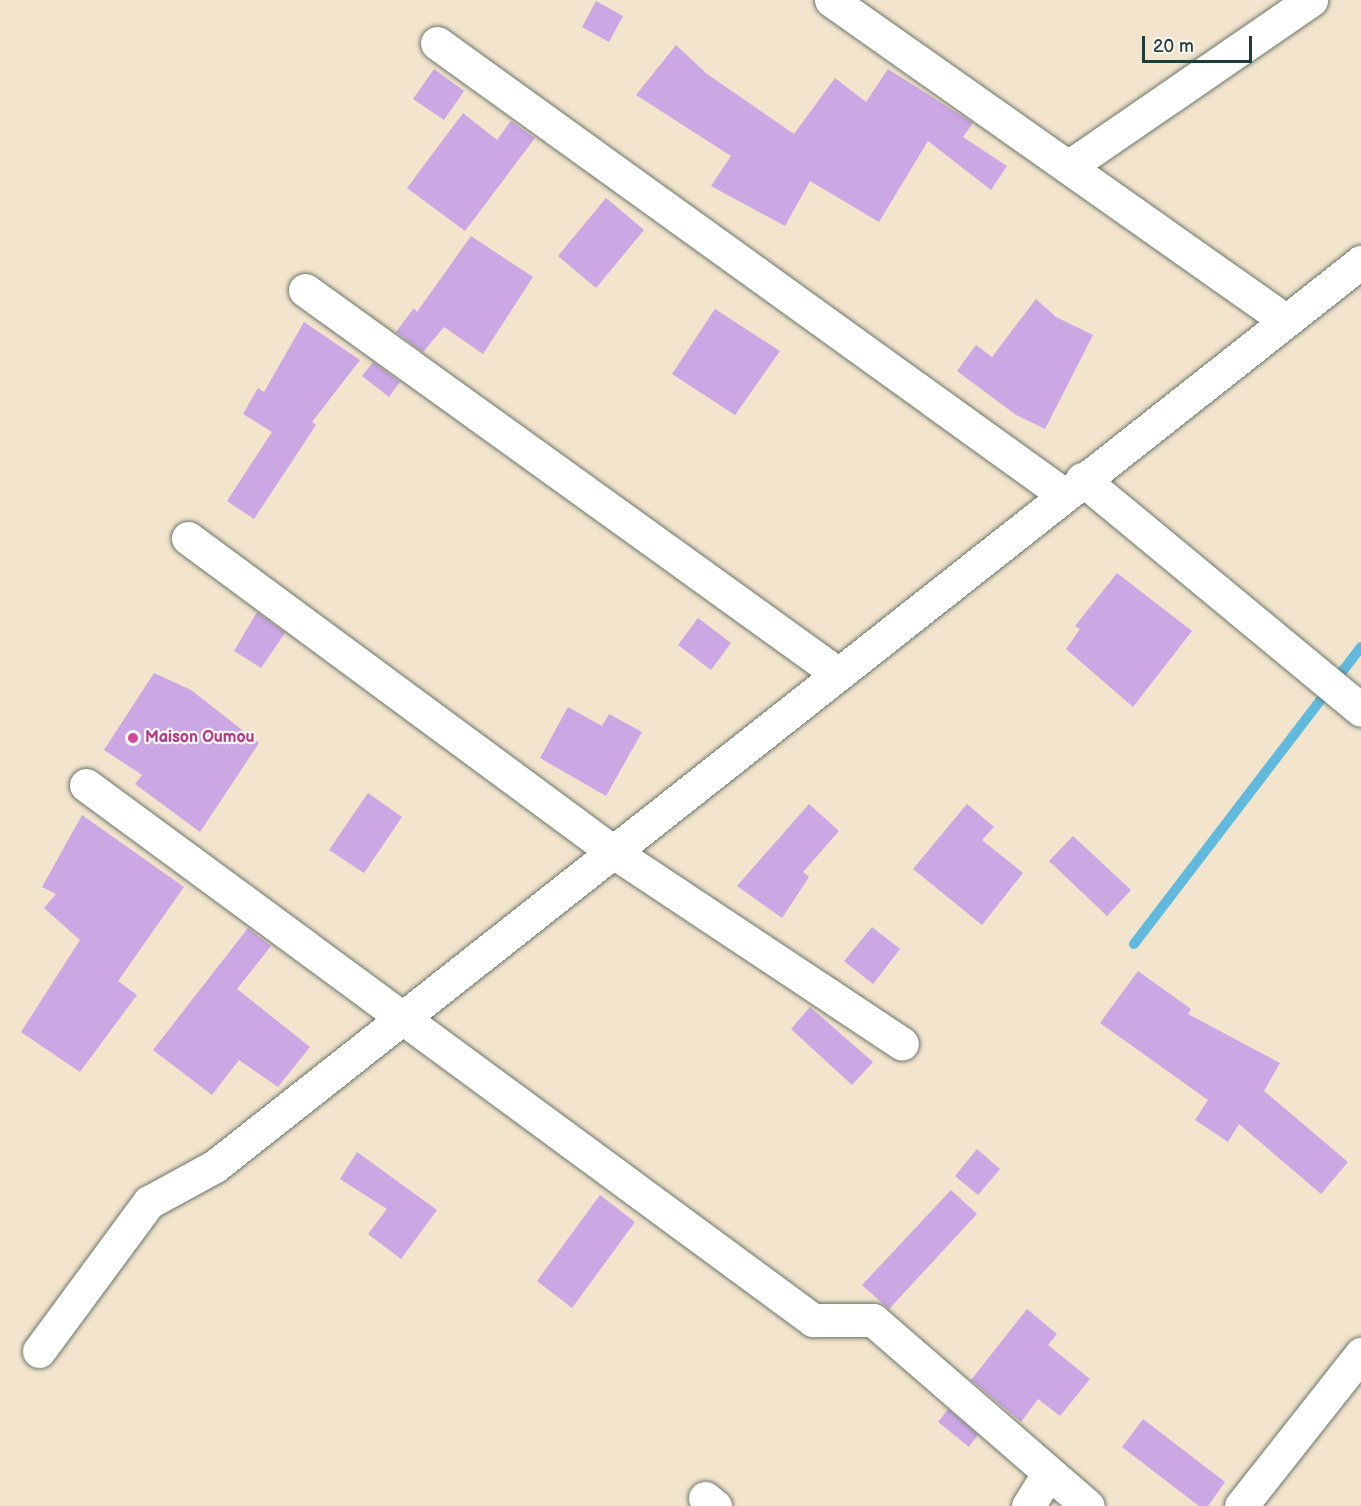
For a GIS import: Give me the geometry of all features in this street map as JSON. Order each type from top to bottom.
[{"type":"street","points":[[1068,167],[1311,0]]},
{"type":"street","points":[[840,2],[1068,167],[1286,320]]},
{"type":"street","points":[[437,43],[1072,487],[1361,710]]},
{"type":"street","points":[[39,1351],[149,1202],[215,1166],[1072,487],[1361,262]]},
{"type":"street","points":[[305,290],[837,673]]},
{"type":"street","points":[[188,538],[612,852],[902,1044]]},
{"type":"street","points":[[86,785],[813,1320],[873,1320],[1088,1506]]},
{"type":"street","points":[[1241,1506],[1361,1354]]},
{"type":"street","points":[[1028,1506],[1049,1473]]},
{"type":"building","points":[[596,1],[623,16],[609,42],[582,27]]},
{"type":"building","points":[[676,45],[707,74],[794,134],[835,78],[866,102],[888,69],[973,123],[963,137],[1007,166],[991,190],[928,141],[879,222],[810,181],[785,226],[711,186],[731,156],[636,95]]},
{"type":"building","points":[[434,69],[464,91],[444,120],[413,99]]},
{"type":"building","points":[[463,113],[497,140],[511,121],[535,138],[465,231],[407,188]]},
{"type":"building","points":[[606,198],[644,230],[596,288],[558,256]]},
{"type":"building","points":[[471,236],[533,277],[483,354],[444,327],[423,352],[396,332],[414,308],[417,312]]},
{"type":"building","points":[[1036,299],[1056,317],[1093,335],[1045,429],[1016,415],[957,371],[976,345],[992,357]]},
{"type":"building","points":[[715,309],[780,351],[735,415],[672,374]]},
{"type":"building","points":[[304,322],[360,360],[312,422],[316,425],[254,519],[227,501],[272,432],[243,414],[258,388],[264,392]]},
{"type":"building","points":[[373,362],[400,382],[389,397],[362,376]]},
{"type":"building","points":[[1117,573],[1192,631],[1133,707],[1066,649],[1080,629],[1075,626]]},
{"type":"building","points":[[257,612],[285,633],[261,668],[234,651]]},
{"type":"building","points":[[698,618],[731,643],[711,670],[678,645]]},
{"type":"building","points":[[154,673],[191,690],[259,743],[200,832],[135,784],[142,775],[104,750]]},
{"type":"building","points":[[568,707],[602,726],[609,714],[642,732],[606,796],[540,758]]},
{"type":"building","points":[[368,793],[402,817],[364,873],[329,850]]},
{"type":"building","points":[[809,804],[839,831],[803,872],[809,877],[782,918],[737,886]]},
{"type":"building","points":[[967,804],[994,827],[982,840],[1023,873],[982,925],[913,869]]},
{"type":"building","points":[[82,815],[184,887],[118,981],[137,995],[80,1072],[21,1032],[80,940],[44,908],[56,894],[42,887]]},
{"type":"building","points":[[1073,836],[1131,890],[1107,916],[1049,861]]},
{"type":"building","points":[[872,927],[900,949],[873,984],[844,961]]},
{"type":"building","points":[[248,928],[271,946],[237,989],[310,1047],[278,1087],[239,1060],[212,1095],[153,1050]]},
{"type":"building","points":[[1138,971],[1191,1009],[1188,1014],[1280,1063],[1264,1091],[1348,1162],[1321,1194],[1239,1124],[1228,1142],[1195,1120],[1208,1100],[1100,1023]]},
{"type":"building","points":[[810,1007],[873,1062],[852,1085],[791,1029]]},
{"type":"building","points":[[977,1149],[1000,1169],[978,1195],[955,1176]]},
{"type":"building","points":[[357,1152],[437,1210],[401,1259],[368,1234],[387,1209],[340,1179]]},
{"type":"building","points":[[951,1190],[977,1214],[889,1309],[862,1285]]},
{"type":"building","points":[[600,1195],[635,1222],[572,1308],[537,1281]]},
{"type":"building","points":[[1027,1309],[1057,1334],[1048,1345],[1090,1379],[1060,1416],[1038,1399],[1021,1422],[971,1380]]},
{"type":"building","points":[[948,1409],[978,1435],[969,1447],[938,1422]]},
{"type":"building","points":[[1143,1419],[1225,1482],[1208,1506],[1199,1506],[1122,1447]]},
{"type":"waterway","points":[[1134,944],[1361,647]]},
{"type":"place","name":"Maison Oumou","points":[[133,738]]}]
